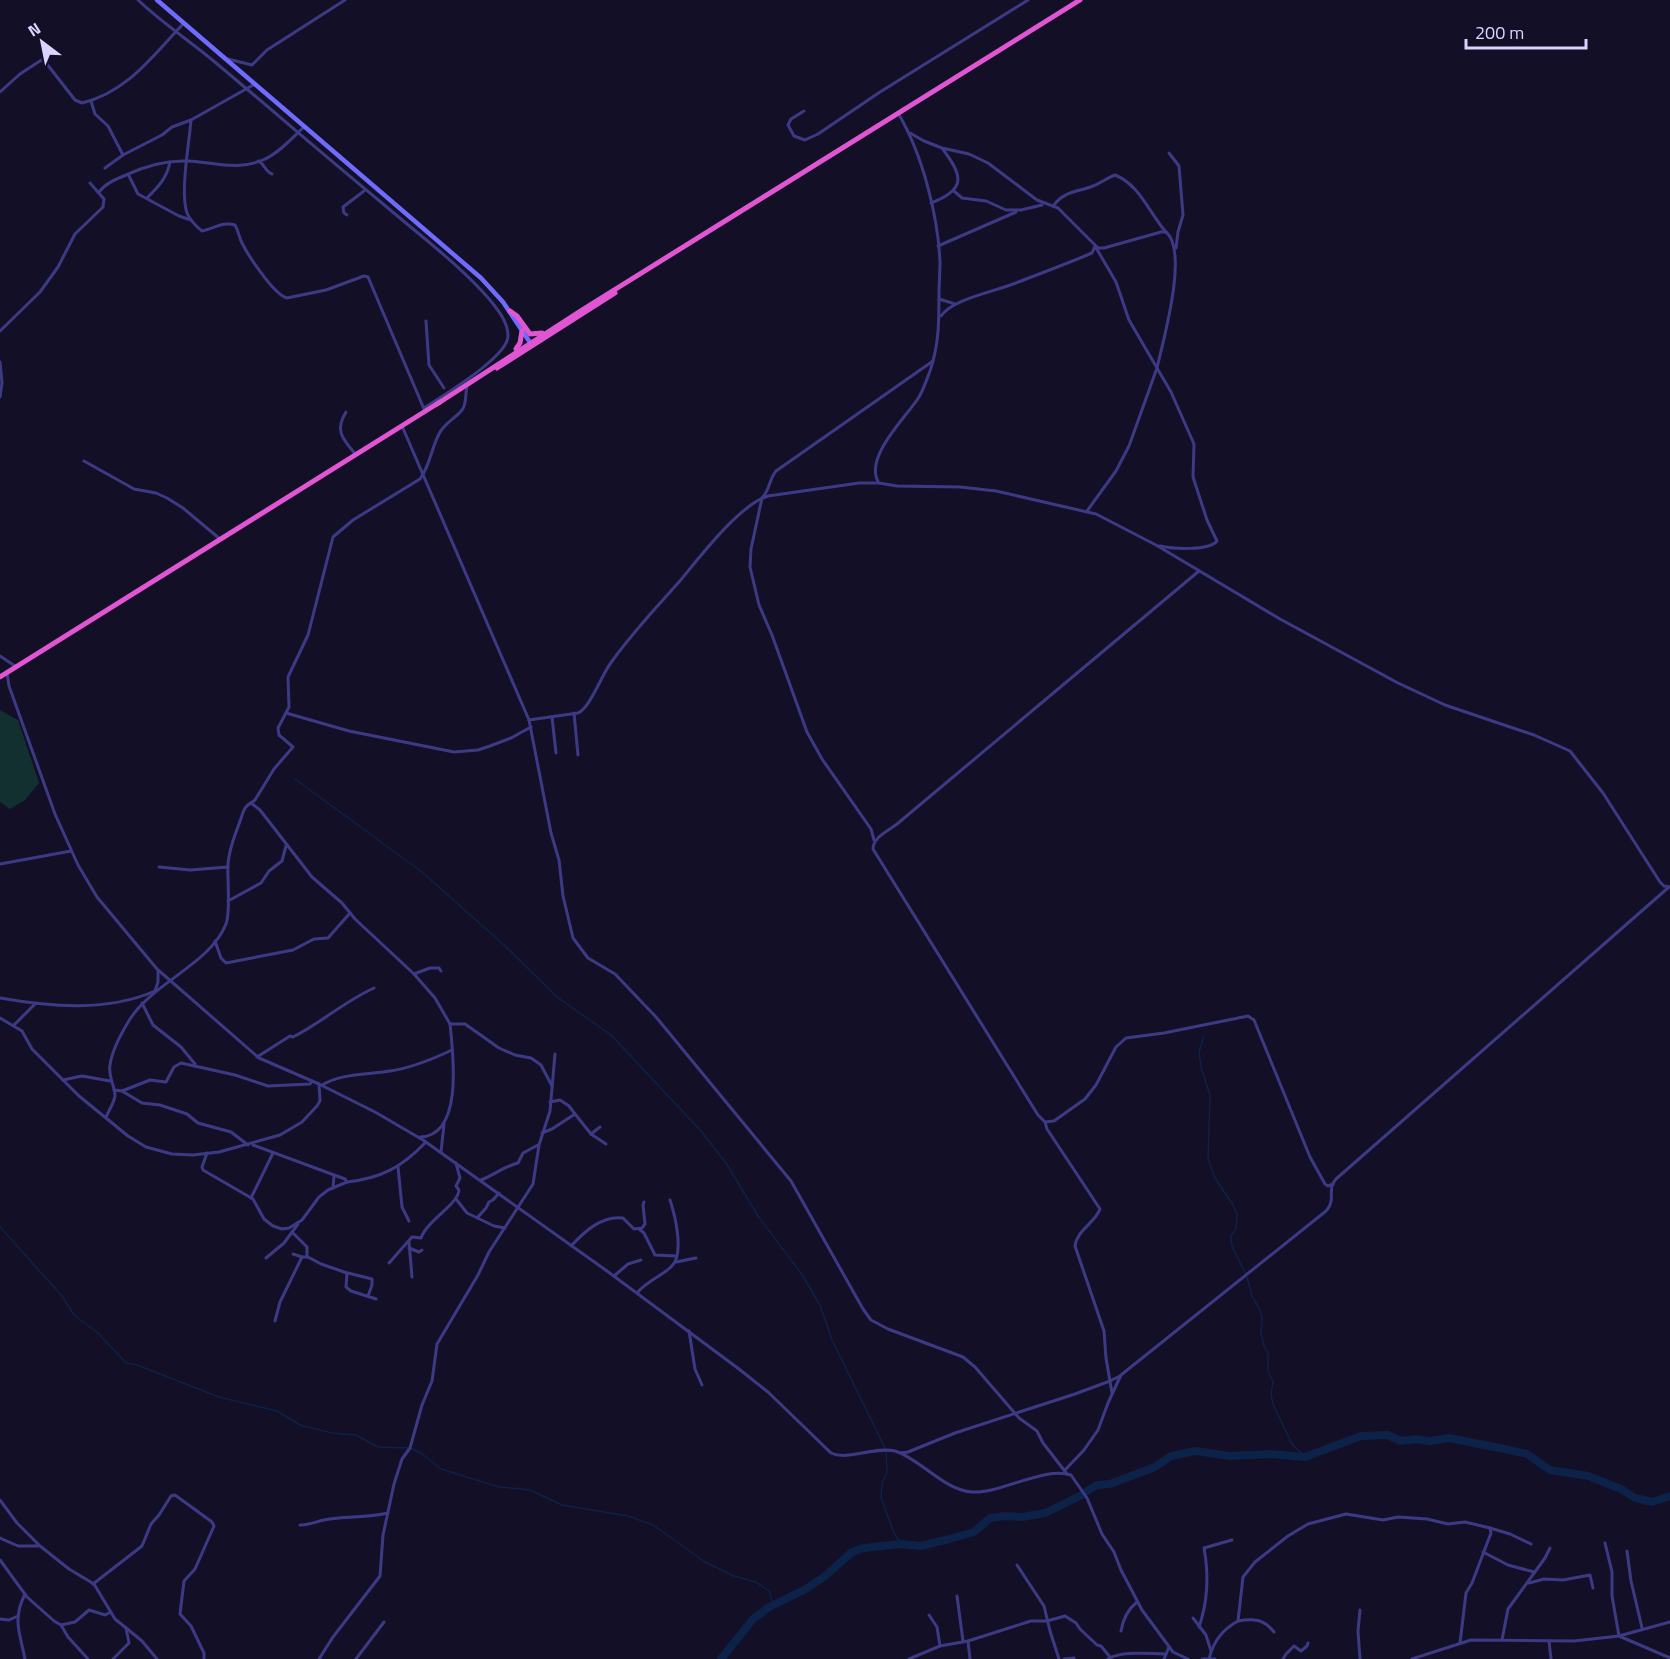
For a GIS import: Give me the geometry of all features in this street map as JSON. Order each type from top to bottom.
[{"type":"highway","points":[[0,677],[402,426],[424,409],[467,387],[560,324],[1080,0]]},
{"type":"highway","points":[[437,404],[493,366],[627,286],[638,276]]},
{"type":"highway","points":[[510,311],[517,316],[530,334],[537,335],[560,324]]},
{"type":"highway","points":[[493,366],[518,346],[522,331]]},
{"type":"main road","points":[[158,0],[481,278],[510,311],[531,344]]},
{"type":"street","points":[[138,0],[443,255],[489,299],[506,325],[508,339],[505,345],[482,370],[424,409],[368,277],[364,276],[326,290],[282,297],[266,279],[241,242],[235,225],[231,223],[218,225],[202,231],[191,219],[187,212],[184,186],[190,120]]},
{"type":"street","points":[[243,74],[267,50],[345,0]]},
{"type":"street","points":[[804,111],[791,119],[788,125],[794,136],[805,140],[818,134],[880,92],[1028,0]]},
{"type":"street","points":[[0,92],[38,60],[43,59],[75,100],[82,104],[91,101],[112,93],[128,81],[184,23]]},
{"type":"street","points":[[226,59],[250,66]]},
{"type":"street","points":[[105,168],[172,127],[190,120],[255,84]]},
{"type":"street","points":[[91,101],[95,114],[108,126],[123,155]]},
{"type":"street","points":[[879,483],[875,470],[881,452],[897,424],[920,395],[933,361],[939,336],[940,317],[938,246],[931,203],[909,132],[898,113]]},
{"type":"street","points":[[99,192],[106,184],[147,166],[188,161],[227,167],[266,159],[305,126]]},
{"type":"street","points":[[909,132],[942,148],[979,158],[1044,204],[1054,206],[1095,246],[1116,282],[1129,320],[1171,392],[1194,444],[1193,477],[1217,542],[1214,545],[1190,548],[1156,545]]},
{"type":"street","points":[[931,203],[954,191],[959,175],[942,148]]},
{"type":"street","points":[[1087,512],[1116,471],[1129,446],[1157,368],[1168,323],[1178,232],[1183,215],[1179,166],[1169,153]]},
{"type":"street","points":[[256,161],[272,174]]},
{"type":"street","points":[[147,198],[165,179],[170,162]]},
{"type":"street","points":[[128,174],[138,194],[179,216],[191,219]]},
{"type":"street","points":[[1054,206],[1062,196],[1092,187],[1115,175],[1129,185],[1149,207],[1172,238],[1176,250]]},
{"type":"street","points":[[0,331],[40,292],[58,267],[75,234],[103,207],[104,199],[90,183]]},
{"type":"street","points":[[347,215],[344,213],[344,207],[364,190]]},
{"type":"street","points":[[954,191],[962,198],[990,202],[1006,210],[1021,210]]},
{"type":"street","points":[[938,246],[1021,210],[1044,204]]},
{"type":"street","points":[[1095,246],[1104,248],[1166,232]]},
{"type":"street","points":[[940,317],[945,310],[956,304],[1086,255],[1094,250],[1095,246]]},
{"type":"street","points":[[939,299],[956,304]]},
{"type":"street","points":[[426,321],[430,370],[444,388]]},
{"type":"street","points":[[529,720],[584,710],[606,669],[659,603],[723,531],[749,506],[762,498],[767,492],[773,474],[779,468],[933,361]]},
{"type":"street","points":[[0,362],[2,383],[0,397]]},
{"type":"street","points":[[106,1117],[114,1099],[114,1090],[110,1081],[110,1064],[113,1052],[129,1020],[155,991],[186,969],[215,941],[228,920],[228,867],[233,838],[245,807],[255,800],[274,769],[292,747],[278,732],[280,721],[290,701],[288,677],[308,635],[333,537],[353,519],[414,484],[424,474],[440,431],[463,409],[467,387]]},
{"type":"street","points":[[346,412],[339,428],[356,455]]},
{"type":"street","points":[[402,426],[529,720],[550,833],[559,860],[563,896],[573,938],[580,949],[601,967],[615,974],[656,1017],[791,1181],[871,1320],[888,1329],[963,1357],[987,1378],[1016,1413],[1037,1431],[1043,1443],[1066,1472],[1074,1478],[1087,1498],[1102,1534],[1114,1552],[1137,1602],[1173,1652],[1188,1659]]},
{"type":"street","points":[[84,461],[134,489],[156,493],[166,498],[183,508],[220,539]]},
{"type":"street","points":[[762,498],[859,483],[960,487],[996,491],[1087,512],[1107,519],[1156,545],[1280,619],[1414,690],[1465,713],[1534,735],[1570,751],[1602,793],[1660,882],[1669,887],[1328,1186],[1310,1157],[1254,1020],[1248,1016],[1164,1033],[1126,1038],[1116,1047],[1096,1085],[1085,1098],[1054,1121],[1045,1122]]},
{"type":"street","points":[[762,498],[751,549],[750,567],[759,605],[807,732],[822,759],[871,829],[874,854],[1038,1115],[1045,1122],[1047,1129],[1100,1209],[1097,1216],[1077,1238],[1075,1246],[1104,1331],[1112,1393]]},
{"type":"street","points":[[874,842],[1199,571]]},
{"type":"street","points":[[0,656],[16,667]]},
{"type":"street","points":[[7,673],[21,722],[71,851],[97,897],[157,969],[257,1057],[382,1115],[481,1180],[689,1331],[768,1392],[831,1454],[841,1456],[876,1450],[908,1452],[955,1433],[1110,1382],[1326,1211],[1333,1202],[1332,1184]]},
{"type":"street","points":[[286,713],[384,739],[454,752],[478,750],[512,738],[531,727]]},
{"type":"street","points":[[574,713],[578,756]]},
{"type":"street","points":[[552,717],[556,753]]},
{"type":"street","points":[[251,802],[260,810],[312,877],[342,903],[414,974],[441,1006],[450,1024],[453,1082],[447,1117],[432,1135],[418,1137]]},
{"type":"street","points":[[228,901],[257,887],[269,871],[282,861],[286,846]]},
{"type":"street","points":[[0,864],[71,851]]},
{"type":"street","points":[[159,867],[190,870],[228,867]]},
{"type":"street","points":[[215,941],[221,958],[226,963],[293,950],[314,939],[328,938],[350,913]]},
{"type":"street","points":[[414,974],[430,968],[439,968],[441,971]]},
{"type":"street","points":[[155,991],[159,976],[157,969]]},
{"type":"street","points":[[257,1057],[290,1036],[293,1037],[304,1031],[360,994],[374,988]]},
{"type":"street","points":[[0,998],[99,1005],[131,1000],[155,991]]},
{"type":"street","points":[[14,1025],[37,1002]]},
{"type":"street","points":[[142,1003],[153,1025],[181,1047],[195,1066]]},
{"type":"street","points":[[0,1018],[22,1031],[32,1048],[63,1080],[128,1136],[146,1147],[180,1155],[207,1153],[250,1145],[280,1136],[302,1122],[320,1101],[320,1085]]},
{"type":"street","points":[[450,1024],[465,1024],[499,1048],[515,1055],[531,1058],[541,1065],[552,1086]]},
{"type":"street","points":[[320,1085],[350,1075],[399,1070],[452,1050]]},
{"type":"street","points":[[319,1659],[380,1576],[383,1535],[400,1466],[410,1448],[422,1405],[432,1381],[435,1355],[440,1338],[478,1275],[489,1252],[533,1184],[539,1145],[549,1111],[555,1054]]},
{"type":"street","points":[[122,1091],[150,1080],[166,1082],[177,1064],[235,1075],[268,1086],[310,1084],[312,1082]]},
{"type":"street","points":[[63,1080],[82,1076],[110,1081]]},
{"type":"street","points":[[114,1090],[122,1091],[142,1103],[160,1105],[187,1114],[198,1123],[231,1132],[250,1145],[348,1182]]},
{"type":"street","points":[[550,1101],[561,1101],[567,1105],[591,1134],[606,1144]]},
{"type":"street","points":[[542,1133],[575,1114]]},
{"type":"street","points":[[441,1152],[444,1122]]},
{"type":"street","points":[[591,1134],[600,1128]]},
{"type":"street","points":[[266,1258],[284,1243],[320,1197],[348,1182],[367,1180],[398,1167],[410,1159],[426,1142]]},
{"type":"street","points":[[481,1180],[509,1165],[518,1163],[523,1153],[539,1145]]},
{"type":"street","points":[[207,1153],[203,1170],[251,1198],[264,1219],[277,1228],[289,1228],[301,1221]]},
{"type":"street","points":[[251,1198],[273,1153]]},
{"type":"street","points":[[388,1263],[413,1237],[421,1238],[424,1230],[456,1199],[459,1190],[456,1186],[460,1178],[456,1163]]},
{"type":"street","points":[[398,1167],[401,1202],[409,1221]]},
{"type":"street","points":[[333,1188],[334,1176]]},
{"type":"street","points":[[477,1218],[499,1193]]},
{"type":"street","points":[[456,1199],[463,1209],[477,1218],[494,1226],[505,1228]]},
{"type":"street","points":[[670,1200],[678,1238],[676,1262]]},
{"type":"street","points":[[639,1229],[645,1224],[644,1202]]},
{"type":"street","points":[[571,1246],[596,1224],[607,1219],[623,1218],[634,1229],[639,1229],[644,1233],[655,1255],[677,1256]]},
{"type":"street","points":[[292,1232],[307,1247],[307,1257]]},
{"type":"street","points":[[410,1241],[412,1277]]},
{"type":"street","points":[[409,1248],[419,1252],[422,1250]]},
{"type":"street","points":[[293,1254],[372,1279],[368,1296]]},
{"type":"street","points":[[275,1321],[280,1302],[302,1257]]},
{"type":"street","points":[[637,1293],[676,1262],[696,1258]]},
{"type":"street","points":[[614,1276],[628,1263],[641,1260]]},
{"type":"street","points":[[347,1272],[346,1287],[351,1291],[376,1299]]},
{"type":"street","points":[[689,1331],[695,1369],[702,1385]]},
{"type":"street","points":[[899,1453],[945,1482],[970,1492],[1066,1472],[1098,1430],[1121,1375]]},
{"type":"street","points":[[93,1584],[142,1546],[151,1524],[171,1496],[175,1495],[212,1522],[214,1526],[195,1569],[184,1581],[180,1614],[191,1626],[204,1653],[204,1659]]},
{"type":"street","points":[[0,1500],[40,1546],[100,1591],[110,1612],[126,1629],[142,1641],[157,1659]]},
{"type":"street","points":[[300,1525],[388,1514]]},
{"type":"street","points":[[1238,1621],[1243,1577],[1255,1562],[1288,1536],[1308,1524],[1346,1514],[1383,1520],[1398,1517],[1427,1519],[1448,1524],[1465,1522],[1510,1534],[1531,1544]]},
{"type":"street","points":[[1460,1643],[1466,1593],[1491,1533],[1490,1528]]},
{"type":"street","points":[[0,1538],[18,1546],[40,1546]]},
{"type":"street","points":[[1199,1627],[1207,1587],[1208,1570],[1204,1548],[1232,1540]]},
{"type":"street","points":[[1605,1543],[1612,1572],[1612,1596],[1619,1636]]},
{"type":"street","points":[[1502,1640],[1508,1610],[1550,1548]]},
{"type":"street","points":[[1627,1551],[1631,1581],[1642,1628]]},
{"type":"street","points":[[1483,1552],[1508,1566],[1534,1572]]},
{"type":"street","points":[[0,1560],[25,1593],[61,1625],[88,1659]]},
{"type":"street","points":[[1017,1565],[1044,1606],[1059,1659]]},
{"type":"street","points":[[1527,1584],[1544,1579],[1563,1580],[1590,1575],[1593,1588]]},
{"type":"street","points":[[25,1593],[16,1626],[25,1659]]},
{"type":"street","points":[[957,1596],[963,1641]]},
{"type":"street","points":[[1121,1631],[1124,1618],[1137,1602]]},
{"type":"street","points":[[61,1625],[75,1622],[89,1610],[105,1615],[110,1612]]},
{"type":"street","points":[[1360,1610],[1358,1631],[1360,1659]]},
{"type":"street","points":[[929,1615],[937,1627],[940,1646]]},
{"type":"street","points":[[0,1619],[9,1620],[18,1616]]},
{"type":"street","points":[[909,1659],[940,1646],[968,1641],[1031,1621],[1047,1621],[1065,1616],[1074,1621],[1109,1658],[1127,1654],[1166,1654]]},
{"type":"street","points":[[1193,1618],[1206,1635],[1211,1651]]},
{"type":"street","points":[[1209,1659],[1223,1631],[1238,1621],[1252,1618],[1268,1625],[1274,1632]]},
{"type":"street","points":[[356,1659],[384,1622]]},
{"type":"street","points":[[1412,1659],[1460,1643],[1482,1639],[1574,1641],[1619,1636],[1670,1622]]},
{"type":"street","points":[[113,1659],[129,1643],[126,1629]]},
{"type":"street","points":[[1619,1636],[1670,1658]]},
{"type":"street","points":[[968,1641],[970,1659]]},
{"type":"street","points":[[1549,1641],[1551,1659]]},
{"type":"street","points":[[1283,1659],[1294,1646],[1301,1651],[1308,1642]]},
{"type":"street","points":[[1164,1659],[1169,1646]]},
{"type":"street","points":[[1655,1659],[1658,1652]]},
{"type":"street","points":[[1064,1659],[1074,1658]]},
{"type":"street","points":[[1202,1659],[1215,1659]]},
{"type":"green space","points":[[0,710],[18,720],[39,783],[25,800],[10,809],[0,802]]},
{"type":"waterway","points":[[295,779],[422,872],[504,945],[557,997],[611,1035],[701,1131],[726,1163],[758,1216],[803,1276],[820,1305],[832,1340],[885,1448]]},
{"type":"waterway","points":[[1204,1036],[1199,1052],[1210,1095],[1208,1159],[1215,1178],[1237,1215],[1236,1228],[1231,1236],[1232,1246],[1245,1273]]},
{"type":"waterway","points":[[0,1227],[62,1296],[74,1315],[98,1333],[126,1363],[137,1365],[219,1397],[277,1411],[300,1425],[332,1433],[356,1435],[378,1447],[410,1448],[421,1453],[441,1469],[499,1487],[530,1490],[562,1505],[628,1516],[653,1525],[705,1562],[734,1576],[756,1582],[769,1591],[773,1604]]},
{"type":"waterway","points":[[1247,1277],[1252,1296],[1262,1317],[1261,1334],[1268,1353],[1268,1371],[1273,1381],[1271,1395],[1273,1404],[1292,1444],[1305,1457]]},
{"type":"waterway","points":[[1087,1491],[1097,1485],[1110,1484],[1155,1467],[1171,1456],[1196,1451],[1230,1456],[1270,1454],[1305,1457],[1361,1436],[1388,1435],[1401,1441],[1415,1439],[1430,1441],[1449,1438],[1505,1449],[1527,1454],[1550,1470],[1588,1476],[1621,1489],[1635,1498],[1652,1502],[1670,1496]]},
{"type":"waterway","points":[[886,1452],[887,1472],[882,1483],[881,1497],[893,1531],[901,1544]]},
{"type":"waterway","points":[[721,1659],[753,1619],[769,1607],[804,1590],[824,1577],[852,1552],[864,1548],[901,1544],[921,1546],[974,1532],[990,1518],[1022,1517],[1045,1513],[1082,1495]]}]
